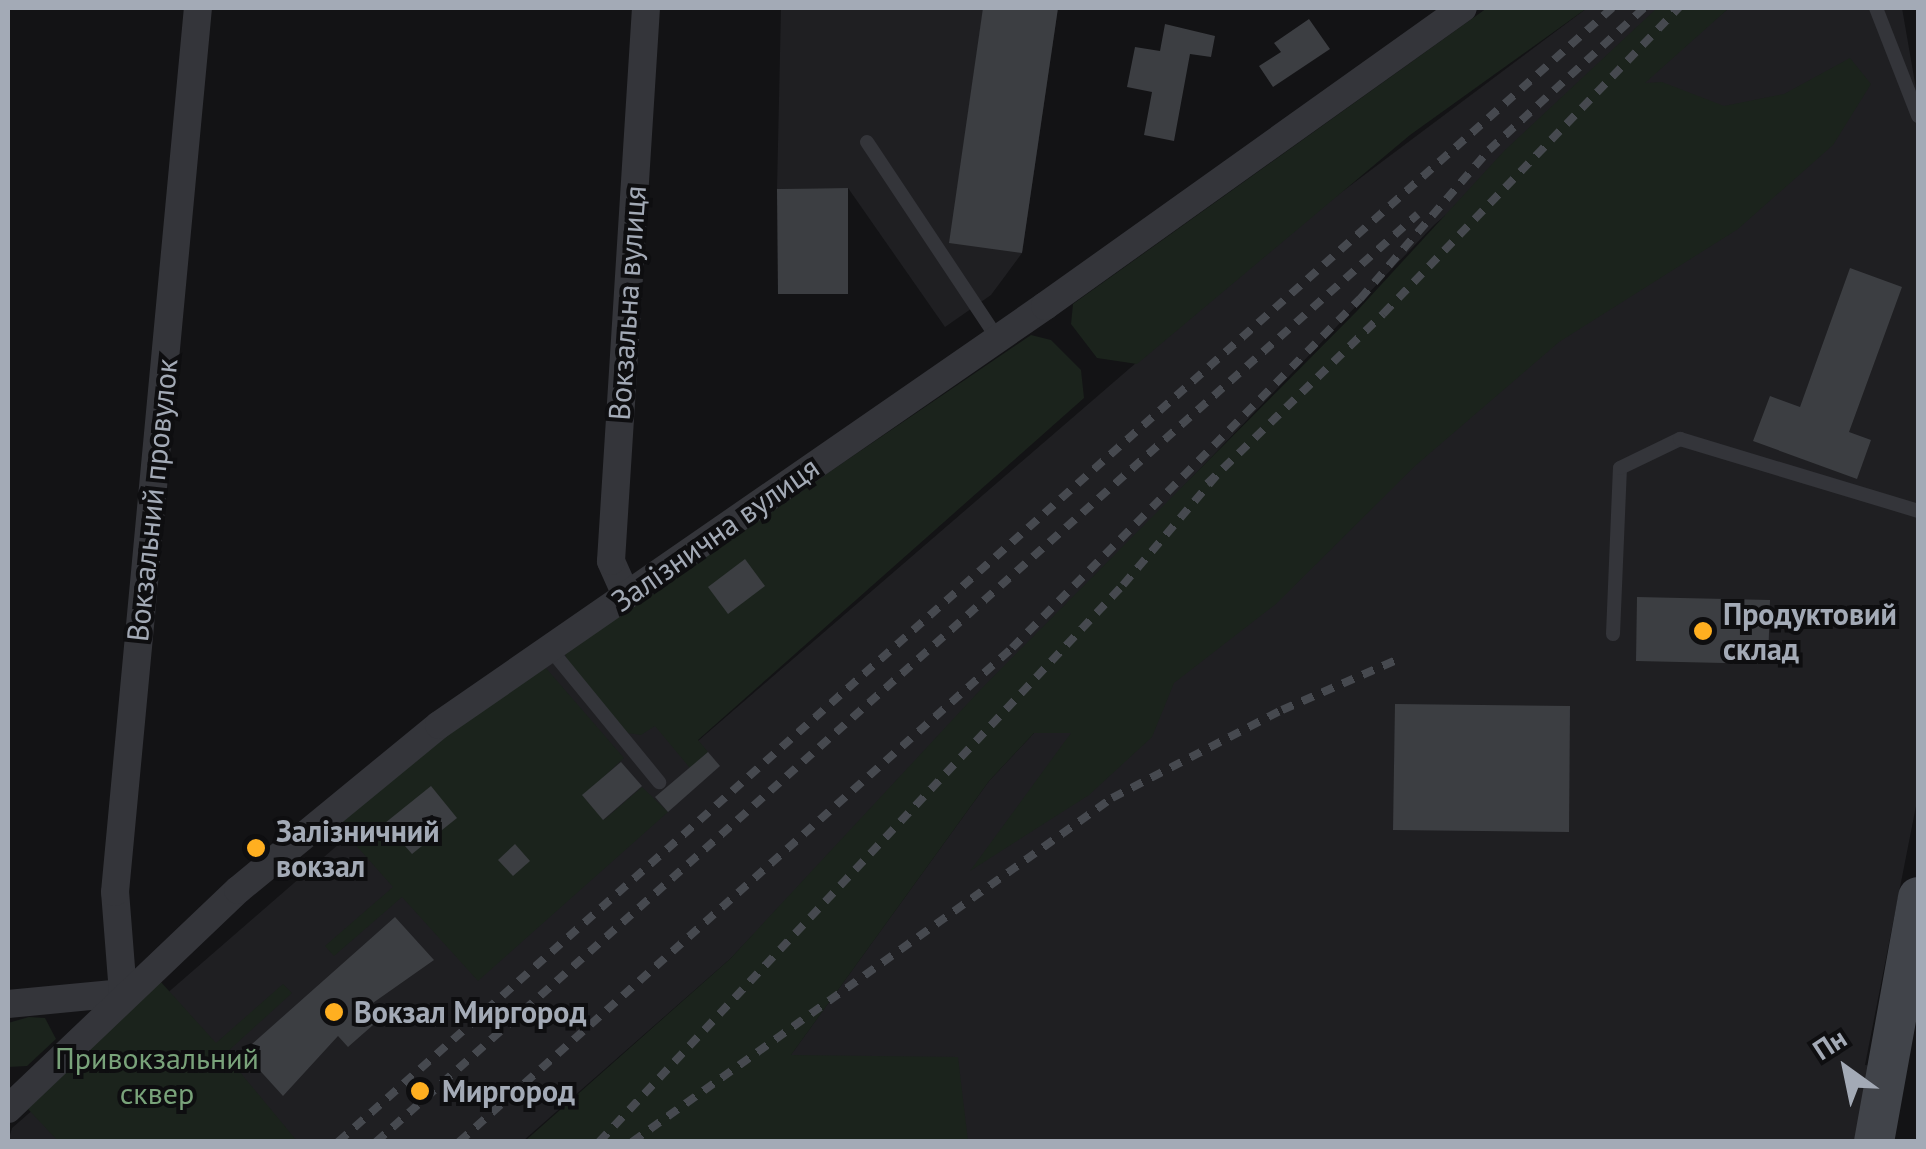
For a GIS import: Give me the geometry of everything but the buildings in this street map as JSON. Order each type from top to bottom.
[{"type":"street","name":"Вокзальний провулок","points":[[123,994],[115,892],[198,8]]},
{"type":"street","name":"Вокзальна вулиця","points":[[626,595],[611,561],[646,8]]},
{"type":"street","name":"Залізнична вулиця","points":[[8,1109],[123,994],[323,816],[626,595],[998,339],[1455,9]]},
{"type":"street","points":[[1874,1142],[1918,898]]},
{"type":"street","points":[[8,1004],[123,994]]},
{"type":"lane","points":[[1876,8],[1918,116]]},
{"type":"lane","points":[[867,142],[998,339]]},
{"type":"lane","points":[[1613,634],[1620,468],[1680,439],[1918,511]]},
{"type":"lane","points":[[551,650],[659,782]]},
{"type":"shaded area","points":[[781,8],[1058,8],[1022,253],[991,295],[945,327],[848,188],[777,189]]},
{"type":"shaded area","points":[[1587,8],[1691,8],[1434,225],[730,959],[523,1141],[8,1142],[12,1128],[530,678],[593,632],[698,741],[1283,236]]},
{"type":"shaded area","points":[[1729,8],[1902,8],[1918,100],[1918,796],[1865,1065],[1874,1066],[1862,1141],[646,1142],[790,1056],[989,781],[1662,63]]},
{"type":"green space","points":[[1487,8],[1587,8],[1410,135],[1137,364],[1097,358],[1071,324],[1073,304]]},
{"type":"green space","points":[[1657,8],[1729,8],[1645,83],[1662,82],[1724,106],[1784,94],[1850,58],[1871,84],[1833,145],[1738,229],[1559,342],[1415,466],[1276,604],[1174,683],[1152,737],[1089,795],[970,871],[1071,733],[1034,733],[989,781],[791,1055],[958,1057],[968,1141],[525,1141],[730,959],[983,687],[1356,312],[1505,150]]},
{"type":"green space","points":[[1031,335],[1051,340],[1081,370],[1084,398],[698,740],[708,752],[690,768],[655,726],[641,735],[628,733],[569,664],[565,654],[572,647]]},
{"type":"green space","points":[[545,667],[624,758],[583,796],[604,820],[642,787],[668,812],[478,981],[402,897],[334,956],[325,946],[393,887],[337,824],[480,709]]},
{"type":"green space","name":"Привокзальний сквер","points":[[160,981],[216,1043],[283,984],[292,993],[225,1054],[297,1141],[58,1141],[28,1109]]},
{"type":"green space","points":[[29,1017],[45,1018],[56,1039],[27,1066],[8,1067],[8,1023]]},
{"type":"railway","points":[[338,1142],[1612,8]]},
{"type":"railway","points":[[459,1142],[1012,648],[1360,299],[1489,150],[1644,8]]},
{"type":"railway","points":[[1207,484],[1383,314],[1679,8]]},
{"type":"railway","points":[[376,1142],[1418,214]]},
{"type":"railway","points":[[599,1142],[1123,585],[1217,475]]},
{"type":"railway","points":[[632,1142],[1112,798],[1282,710],[1399,659]]},
{"type":"place","name":"Продуктовий склад","points":[[1703,631]]},
{"type":"place","name":"Залізничний вокзал","points":[[256,848]]},
{"type":"place","name":"Вокзал Миргород","points":[[334,1012]]},
{"type":"place","name":"Миргород","points":[[420,1091]]}]
